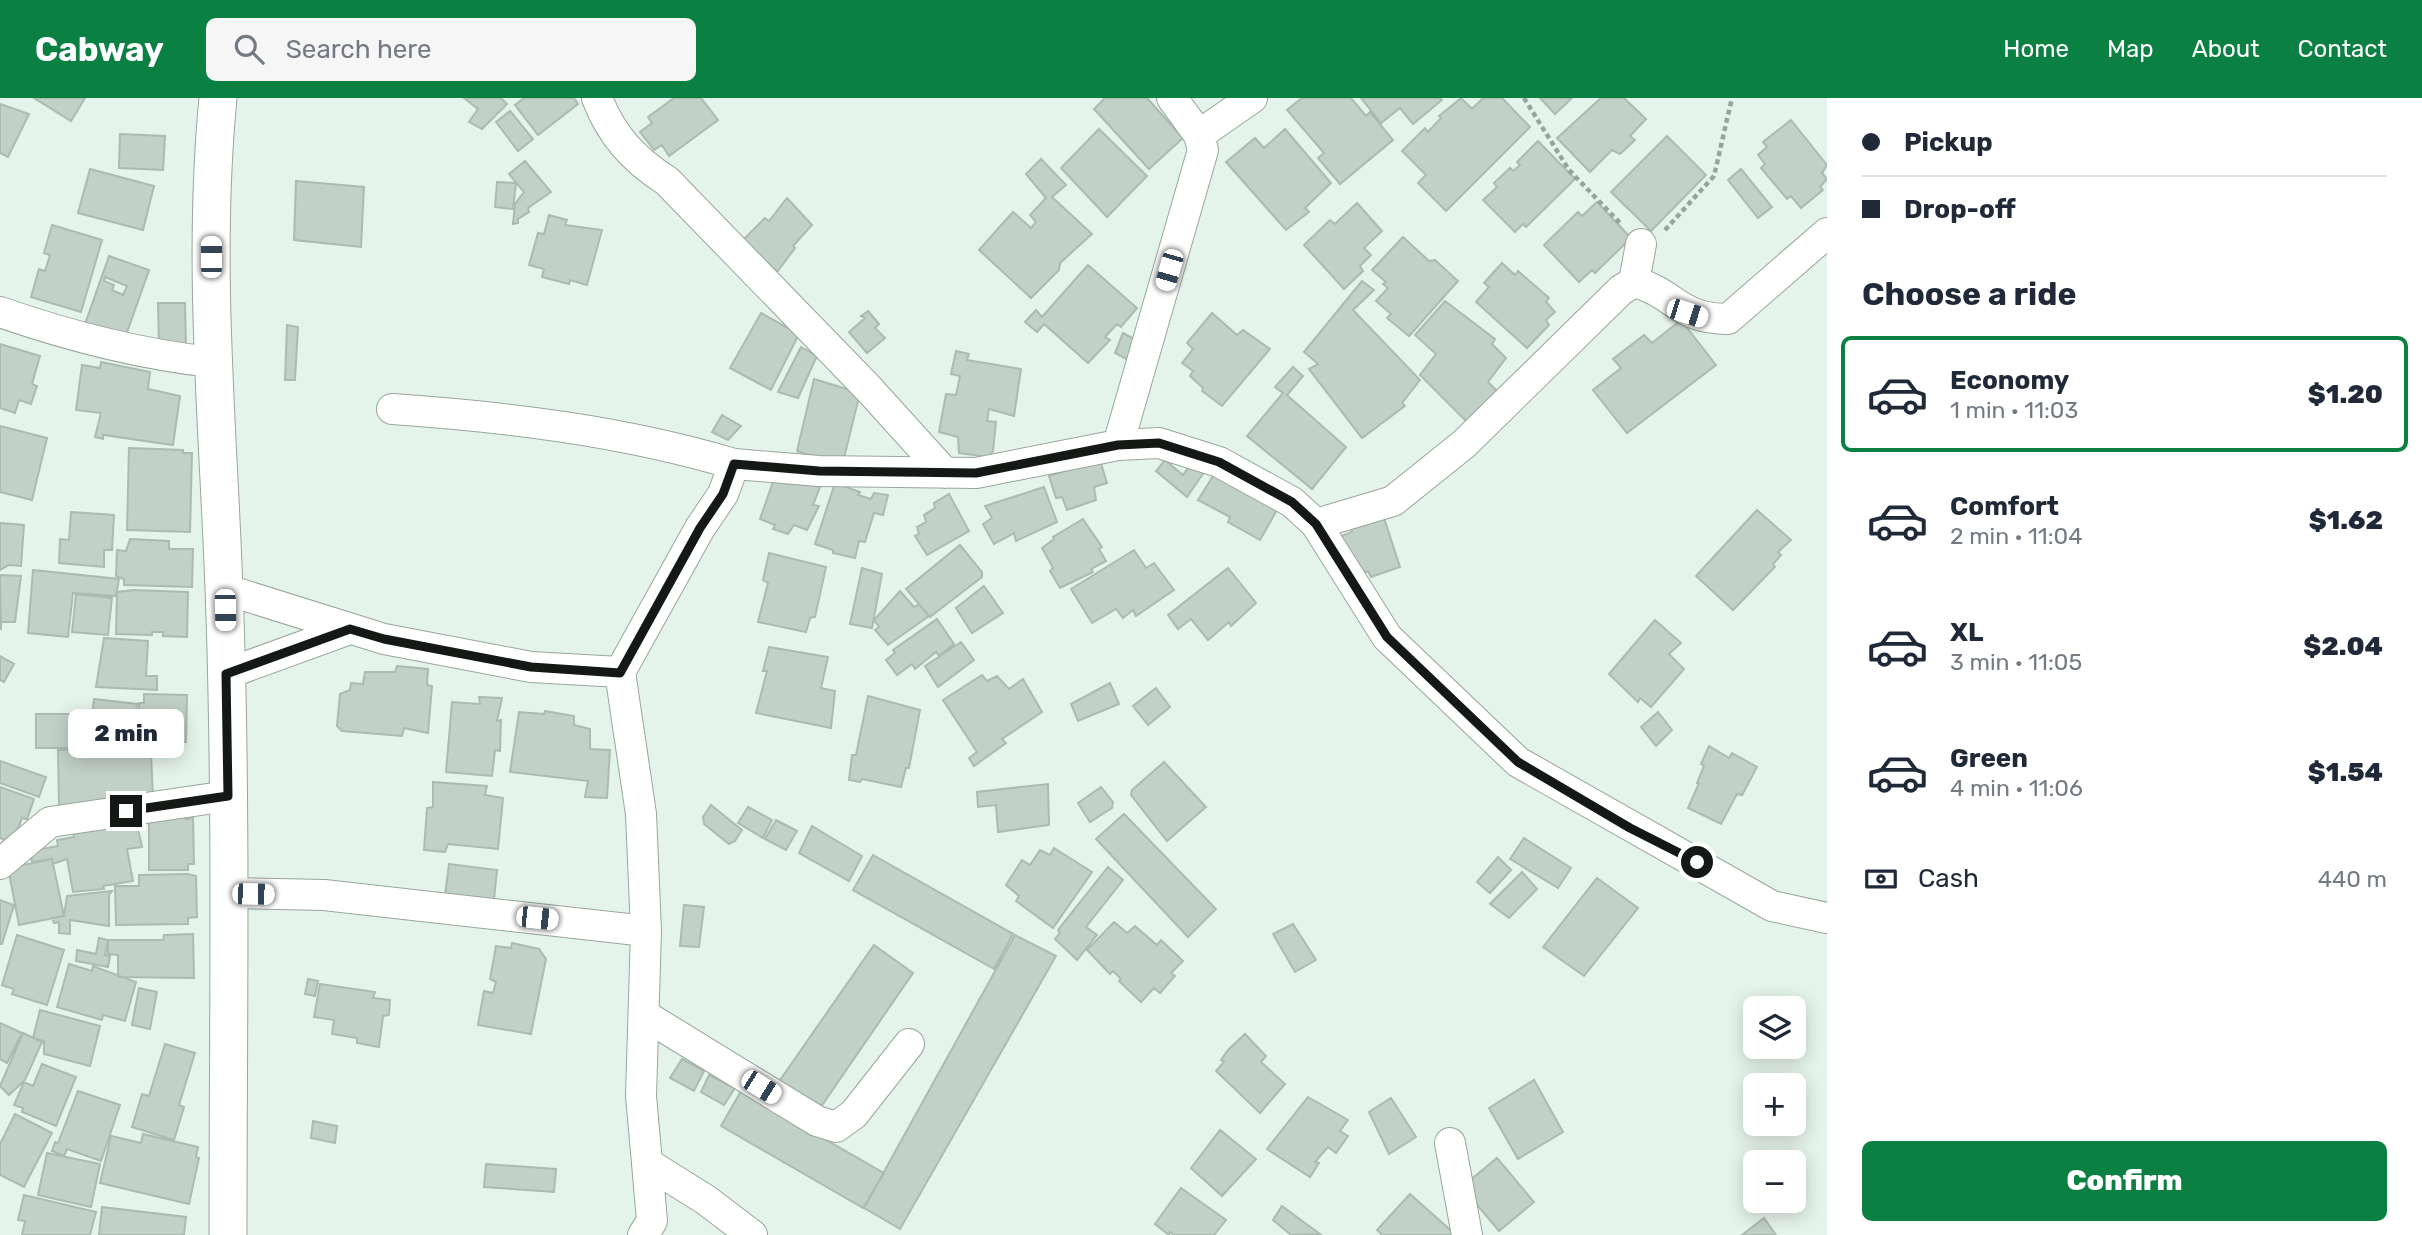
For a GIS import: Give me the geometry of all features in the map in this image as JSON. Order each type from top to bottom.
[{"type":"main road","points":[[218,98],[210,178],[211,362],[226,674],[229,893],[228,1235]]},
{"type":"street","points":[[597,98],[622,145],[642,165],[667,181],[868,388],[945,473]]},
{"type":"street","points":[[1118,445],[1203,150],[1199,135],[1172,98]]},
{"type":"street","points":[[1199,135],[1252,98]]},
{"type":"street","points":[[1316,524],[1393,501],[1464,444],[1620,289],[1634,282],[1652,287],[1687,313],[1706,319],[1728,319],[1827,233]]},
{"type":"street","points":[[1634,282],[1641,244]]},
{"type":"street","points":[[0,312],[149,355],[211,362]]},
{"type":"street","points":[[392,409],[504,416],[626,438],[734,464],[819,471],[976,473],[1118,445],[1159,443],[1219,462],[1292,502],[1316,524],[1387,637],[1518,762],[1772,906],[1827,918]]},
{"type":"street","points":[[643,1235],[652,1221],[642,1124],[646,931],[641,814],[620,673],[700,528],[723,494],[734,464]]},
{"type":"street","points":[[224,589],[384,639],[531,667],[620,673]]},
{"type":"street","points":[[226,674],[350,629]]},
{"type":"street","points":[[0,864],[50,822],[228,796]]},
{"type":"street","points":[[229,893],[324,895],[646,931]]},
{"type":"street","points":[[644,1015],[817,1121],[836,1126],[855,1114],[909,1044]]},
{"type":"street","points":[[1450,1143],[1467,1235]]},
{"type":"street","points":[[647,1163],[706,1200],[752,1235]]},
{"type":"path","points":[[1524,98],[1569,170],[1641,244],[1672,225],[1714,176],[1732,98]]},
{"type":"building","points":[[34,98],[85,98],[71,121]]},
{"type":"building","points":[[464,98],[501,98],[507,104],[482,129],[469,122],[478,109]]},
{"type":"building","points":[[524,98],[574,98],[578,104],[538,135],[515,105]]},
{"type":"building","points":[[674,98],[701,98],[718,120],[669,156],[662,145],[654,150],[640,132],[652,123],[648,117]]},
{"type":"building","points":[[1105,98],[1147,98],[1183,138],[1149,169],[1094,109]]},
{"type":"building","points":[[1302,98],[1351,98],[1366,116],[1370,112],[1393,140],[1340,184],[1318,158],[1324,153],[1287,110]]},
{"type":"building","points":[[1361,98],[1442,100],[1413,124],[1400,108],[1381,123]]},
{"type":"building","points":[[1461,98],[1472,109],[1483,98],[1502,98],[1530,127],[1446,211],[1418,183],[1426,175],[1402,151],[1425,128],[1428,132],[1441,118],[1439,116]]},
{"type":"building","points":[[1540,98],[1572,98],[1555,114]]},
{"type":"building","points":[[1601,98],[1624,98],[1646,119],[1630,136],[1635,140],[1620,154],[1612,150],[1590,172],[1557,138]]},
{"type":"building","points":[[0,104],[29,114],[8,157],[0,153]]},
{"type":"building","points":[[510,111],[533,139],[518,151],[496,122]]},
{"type":"building","points":[[1791,120],[1827,165],[1822,173],[1827,179],[1820,187],[1823,190],[1801,208],[1791,196],[1787,199],[1761,168],[1765,164],[1758,155],[1767,147],[1763,142]]},
{"type":"building","points":[[1099,129],[1147,176],[1107,217],[1061,168]]},
{"type":"building","points":[[1285,129],[1331,183],[1305,208],[1309,212],[1286,230],[1226,162],[1255,138],[1264,148]]},
{"type":"building","points":[[120,134],[165,136],[163,170],[119,168]]},
{"type":"building","points":[[1667,136],[1706,175],[1651,231],[1611,192]]},
{"type":"building","points":[[1538,141],[1575,179],[1526,227],[1523,224],[1515,232],[1483,200],[1497,187],[1494,183],[1510,168],[1513,171],[1520,165],[1517,162]]},
{"type":"building","points":[[1041,159],[1066,185],[1052,197],[1092,234],[1060,263],[1059,270],[1031,298],[979,250],[1013,212],[1031,228],[1036,222],[1030,215],[1046,198],[1026,174]]},
{"type":"building","points":[[525,161],[551,192],[528,208],[529,212],[518,219],[518,223],[513,224],[515,204],[524,192],[509,174]]},
{"type":"building","points":[[90,169],[154,186],[143,230],[78,213]]},
{"type":"building","points":[[1741,169],[1772,207],[1758,218],[1728,180]]},
{"type":"building","points":[[296,181],[364,187],[361,247],[294,240]]},
{"type":"building","points":[[497,182],[516,183],[513,209],[495,207]]},
{"type":"building","points":[[787,198],[812,225],[793,246],[795,248],[777,272],[743,240],[765,218],[769,221]]},
{"type":"building","points":[[1597,202],[1631,238],[1595,273],[1592,270],[1579,282],[1544,245],[1578,212],[1582,216]]},
{"type":"building","points":[[1357,203],[1382,231],[1364,248],[1371,255],[1360,266],[1363,271],[1344,289],[1304,245],[1330,220],[1335,224]]},
{"type":"building","points":[[549,215],[567,220],[565,225],[602,230],[587,285],[570,280],[569,284],[542,277],[544,269],[529,265],[538,233],[544,234]]},
{"type":"building","points":[[52,225],[102,240],[81,312],[31,297],[39,269],[45,271],[50,255],[44,253]]},
{"type":"building","points":[[1403,237],[1429,261],[1435,260],[1458,281],[1409,336],[1387,318],[1391,314],[1376,301],[1388,288],[1383,284],[1386,282],[1372,270]]},
{"type":"building","points":[[109,256],[149,270],[124,341],[84,327]],"holes":[[[105,277],[127,286],[123,295],[112,290],[114,285],[104,281]]]},
{"type":"building","points":[[1502,263],[1515,275],[1518,271],[1549,298],[1546,302],[1555,312],[1546,320],[1549,325],[1527,348],[1476,302],[1489,287],[1484,283]]},
{"type":"building","points":[[1088,265],[1137,308],[1121,327],[1117,324],[1105,337],[1110,340],[1088,363],[1044,324],[1037,332],[1025,322],[1036,310],[1042,317]]},
{"type":"building","points":[[1362,281],[1374,290],[1353,310],[1420,380],[1402,403],[1405,406],[1362,438],[1309,369],[1318,364],[1304,352]]},
{"type":"building","points":[[1445,301],[1495,339],[1492,344],[1506,358],[1488,382],[1501,395],[1473,428],[1420,375],[1436,354],[1415,335]]},
{"type":"building","points":[[158,303],[185,303],[186,347],[159,347]]},
{"type":"building","points":[[868,311],[879,324],[875,328],[885,338],[867,353],[849,332],[865,318],[861,316]]},
{"type":"building","points":[[761,313],[799,334],[771,390],[730,368]]},
{"type":"building","points":[[1212,313],[1237,335],[1243,330],[1270,349],[1222,406],[1202,391],[1203,388],[1190,376],[1193,371],[1182,363],[1193,349],[1187,343]]},
{"type":"building","points":[[1681,320],[1716,365],[1627,433],[1593,390],[1621,368],[1613,359],[1644,335],[1652,343]]},
{"type":"building","points":[[287,325],[298,327],[295,380],[285,380]]},
{"type":"building","points":[[1123,333],[1140,342],[1132,362],[1115,353]]},
{"type":"building","points":[[0,344],[40,356],[32,384],[37,386],[31,404],[19,400],[15,413],[0,408]]},
{"type":"building","points":[[801,347],[817,356],[798,398],[778,392]]},
{"type":"building","points":[[956,351],[969,354],[967,360],[1021,369],[1014,416],[989,409],[987,421],[996,422],[993,451],[989,457],[959,453],[958,437],[939,432],[946,394],[956,395],[960,376],[951,374]]},
{"type":"building","points":[[101,362],[150,372],[148,389],[180,396],[173,445],[103,435],[103,439],[95,437],[101,413],[76,410],[82,365],[100,368]]},
{"type":"building","points":[[1293,367],[1303,376],[1287,395],[1346,447],[1312,489],[1247,436],[1283,393],[1275,387]]},
{"type":"building","points":[[814,379],[860,393],[842,466],[797,451]]},
{"type":"building","points":[[722,415],[741,426],[728,440],[712,432]]},
{"type":"building","points":[[0,426],[47,438],[32,500],[0,492]]},
{"type":"building","points":[[129,448],[183,450],[183,453],[192,453],[190,532],[127,530]]},
{"type":"building","points":[[1100,460],[1107,483],[1094,487],[1096,500],[1067,510],[1062,497],[1056,498],[1049,476]]},
{"type":"building","points":[[1165,460],[1183,475],[1193,461],[1207,468],[1187,497],[1156,471]]},
{"type":"building","points":[[1218,468],[1281,503],[1260,540],[1228,522],[1230,517],[1198,500]]},
{"type":"building","points":[[791,477],[820,487],[813,505],[819,506],[807,530],[794,525],[788,534],[773,529],[775,525],[760,519],[774,479],[788,484]]},
{"type":"building","points":[[835,483],[871,499],[874,493],[888,495],[883,515],[874,513],[865,542],[859,541],[855,558],[833,553],[833,550],[815,544]]},
{"type":"building","points":[[1044,487],[1057,522],[1016,541],[1014,533],[994,544],[983,524],[992,518],[985,506]]},
{"type":"building","points":[[949,494],[969,531],[927,555],[915,536],[919,534],[917,527],[926,522],[924,515],[935,508],[934,503]]},
{"type":"building","points":[[1757,510],[1791,540],[1778,552],[1781,555],[1773,564],[1775,567],[1733,610],[1696,576]]},
{"type":"building","points":[[71,512],[114,515],[112,550],[104,550],[104,567],[59,563],[60,539],[69,540]]},
{"type":"building","points":[[1383,515],[1400,567],[1371,577],[1368,571],[1353,578],[1334,539],[1352,532],[1350,527]]},
{"type":"building","points":[[1083,519],[1102,547],[1099,549],[1106,561],[1091,569],[1093,572],[1060,588],[1050,571],[1053,568],[1042,548],[1054,539],[1053,537]]},
{"type":"building","points":[[0,523],[24,525],[21,566],[9,565],[0,570]]},
{"type":"building","points":[[130,539],[169,541],[169,549],[193,549],[192,587],[124,585],[124,579],[116,576],[117,550],[126,551]]},
{"type":"building","points":[[960,545],[982,572],[982,577],[930,617],[906,589]]},
{"type":"building","points":[[1134,550],[1146,568],[1154,563],[1174,590],[1136,616],[1133,610],[1123,618],[1116,609],[1092,623],[1071,589]]},
{"type":"building","points":[[769,553],[826,567],[815,617],[810,618],[806,632],[758,622],[768,583],[763,580]]},
{"type":"building","points":[[862,568],[882,574],[872,628],[850,624]]},
{"type":"building","points":[[1228,568],[1256,603],[1231,626],[1229,622],[1208,640],[1191,619],[1178,629],[1168,615]]},
{"type":"building","points":[[33,570],[119,579],[116,596],[73,593],[68,637],[28,633]]},
{"type":"building","points":[[0,575],[21,576],[15,622],[1,622],[1,630]]},
{"type":"building","points":[[984,586],[1003,613],[972,633],[956,608]]},
{"type":"building","points":[[900,591],[914,607],[919,604],[929,616],[888,645],[875,630],[879,627],[874,620]]},
{"type":"building","points":[[117,592],[188,592],[187,637],[163,636],[163,632],[152,632],[152,635],[116,634]]},
{"type":"building","points":[[76,594],[112,598],[108,635],[72,632]]},
{"type":"building","points":[[937,619],[954,644],[939,656],[936,652],[915,669],[912,664],[897,675],[886,660],[895,653],[893,650]]},
{"type":"building","points":[[1655,620],[1681,643],[1669,654],[1684,669],[1651,707],[1640,698],[1638,702],[1609,674]]},
{"type":"building","points":[[104,638],[148,641],[146,676],[157,676],[157,690],[96,687]]},
{"type":"building","points":[[961,642],[974,660],[938,687],[925,666]]},
{"type":"building","points":[[769,647],[828,657],[821,688],[835,691],[831,728],[756,713],[767,671],[763,671]]},
{"type":"building","points":[[0,656],[14,664],[4,682],[0,680]]},
{"type":"building","points":[[397,666],[428,669],[427,685],[432,686],[428,733],[404,728],[402,736],[342,731],[337,726],[340,694],[350,690],[351,683],[363,684],[365,672],[395,672]]},
{"type":"building","points":[[982,675],[987,681],[997,676],[1009,689],[1023,679],[1042,712],[1002,739],[1006,743],[974,766],[969,758],[977,752],[943,700]]},
{"type":"building","points":[[1110,683],[1119,704],[1078,721],[1071,704]]},
{"type":"building","points":[[1156,688],[1170,707],[1148,725],[1133,706]]},
{"type":"building","points":[[144,694],[187,695],[186,742],[139,741],[144,712],[139,711],[139,703],[144,703]]},
{"type":"building","points":[[868,696],[920,710],[909,768],[906,768],[901,787],[862,779],[860,782],[849,780],[852,755],[856,755]]},
{"type":"building","points":[[479,697],[502,698],[497,721],[501,720],[500,751],[495,750],[492,776],[446,772],[452,702],[480,704]]},
{"type":"building","points":[[94,699],[137,704],[134,729],[91,724]]},
{"type":"building","points":[[545,711],[574,716],[574,725],[590,729],[590,749],[610,750],[607,798],[585,797],[588,781],[510,772],[519,712],[544,714]]},
{"type":"building","points":[[1658,712],[1672,730],[1656,746],[1641,727]]},
{"type":"building","points":[[36,714],[83,714],[84,748],[36,748]]},
{"type":"building","points":[[1709,746],[1729,758],[1732,753],[1757,767],[1742,795],[1737,794],[1721,824],[1688,808],[1699,783],[1704,766],[1701,764]]},
{"type":"building","points":[[137,749],[137,753],[151,753],[153,797],[137,804],[59,806],[58,750]]},
{"type":"building","points":[[0,761],[46,777],[39,797],[0,783]]},
{"type":"building","points":[[1164,762],[1206,807],[1167,841],[1131,795],[1132,790]]},
{"type":"building","points":[[433,782],[487,786],[485,795],[503,798],[498,849],[448,844],[445,852],[424,850],[427,808],[433,807]]},
{"type":"building","points":[[1048,784],[1049,825],[998,832],[996,805],[978,807],[977,792]]},
{"type":"building","points":[[0,787],[34,799],[27,819],[22,818],[13,843],[0,838]]},
{"type":"building","points":[[1101,787],[1113,802],[1112,808],[1090,822],[1078,803]]},
{"type":"building","points":[[711,805],[742,830],[735,841],[729,844],[704,824],[703,817]]},
{"type":"building","points":[[748,807],[772,820],[763,838],[738,823]]},
{"type":"building","points":[[186,809],[186,819],[193,818],[194,864],[188,864],[188,870],[149,870],[149,818]]},
{"type":"building","points":[[1124,814],[1216,909],[1188,937],[1096,839]]},
{"type":"building","points":[[136,820],[142,847],[127,849],[133,881],[103,886],[104,889],[73,892],[67,859],[53,864],[52,859],[32,862],[30,851],[58,846],[57,840],[74,837],[73,832]]},
{"type":"building","points":[[776,820],[797,831],[786,850],[765,839]]},
{"type":"building","points":[[812,826],[862,856],[849,881],[799,853]]},
{"type":"building","points":[[1524,838],[1571,868],[1558,888],[1510,859]]},
{"type":"building","points":[[1054,848],[1092,872],[1053,928],[1016,901],[1019,896],[1006,885],[1022,860],[1030,865],[1040,850],[1050,855]]},
{"type":"building","points":[[873,855],[1013,934],[994,969],[853,890]]},
{"type":"building","points":[[1498,857],[1511,870],[1490,893],[1477,882]]},
{"type":"building","points":[[52,859],[64,916],[19,925],[8,868]]},
{"type":"building","points":[[449,864],[497,870],[493,909],[444,903]]},
{"type":"building","points":[[1108,867],[1123,880],[1086,927],[1097,935],[1077,960],[1055,939],[1060,933],[1058,930]]},
{"type":"building","points":[[1522,872],[1537,889],[1509,918],[1490,904]]},
{"type":"building","points":[[139,875],[196,876],[197,917],[188,918],[188,924],[116,925],[115,886],[139,886]]},
{"type":"building","points":[[1597,878],[1638,908],[1584,976],[1543,947]]},
{"type":"building","points":[[112,891],[109,895],[109,926],[70,920],[70,934],[59,933],[59,922],[54,923],[52,918],[64,916],[67,896]]},
{"type":"building","points":[[0,900],[14,905],[2,944],[0,944]]},
{"type":"building","points":[[684,905],[704,907],[699,947],[680,946]]},
{"type":"building","points":[[1114,922],[1127,933],[1135,926],[1157,945],[1161,940],[1183,961],[1171,973],[1175,976],[1160,993],[1154,988],[1141,1002],[1119,981],[1121,979],[1113,971],[1110,974],[1087,950]]},
{"type":"building","points":[[1293,924],[1316,960],[1295,972],[1273,934]]},
{"type":"building","points":[[193,934],[194,978],[118,977],[118,955],[108,954],[108,940],[163,940],[164,935]]},
{"type":"building","points":[[17,935],[64,950],[47,1005],[12,994],[14,989],[2,985]]},
{"type":"building","points":[[1015,935],[1056,956],[900,1229],[864,1208]]},
{"type":"building","points":[[99,938],[108,940],[105,955],[110,956],[108,967],[76,961],[77,950],[96,954]]},
{"type":"building","points":[[512,943],[539,949],[546,959],[531,1034],[478,1025],[484,991],[493,993],[496,982],[490,979],[496,946],[511,948]]},
{"type":"building","points":[[874,945],[913,973],[818,1111],[778,1083]]},
{"type":"building","points":[[69,964],[92,971],[93,966],[136,982],[125,1021],[103,1015],[102,1020],[57,1007]]},
{"type":"building","points":[[308,979],[318,981],[315,996],[305,994]]},
{"type":"building","points":[[320,984],[375,992],[373,998],[390,1000],[389,1015],[383,1016],[379,1047],[357,1043],[357,1038],[332,1034],[334,1020],[314,1017]]},
{"type":"building","points":[[139,988],[157,992],[150,1029],[132,1025]]},
{"type":"building","points":[[40,1010],[100,1026],[90,1066],[44,1054],[44,1041],[33,1038]]},
{"type":"building","points":[[0,1023],[22,1033],[7,1063],[0,1059]]},
{"type":"building","points":[[23,1033],[42,1042],[25,1080],[9,1095],[0,1086]]},
{"type":"building","points":[[1245,1034],[1266,1056],[1261,1062],[1285,1084],[1260,1113],[1216,1071],[1224,1062],[1221,1060],[1228,1050]]},
{"type":"building","points":[[165,1044],[195,1053],[179,1105],[184,1107],[174,1140],[132,1127],[142,1094],[149,1096]]},
{"type":"building","points":[[682,1059],[704,1071],[694,1091],[670,1078]]},
{"type":"building","points":[[42,1064],[76,1077],[56,1126],[22,1112],[23,1108],[14,1105],[24,1082],[33,1086]]},
{"type":"building","points":[[709,1075],[735,1088],[724,1105],[701,1092]]},
{"type":"building","points":[[1534,1080],[1563,1132],[1518,1159],[1489,1108]]},
{"type":"building","points":[[78,1091],[120,1105],[101,1161],[67,1149],[64,1156],[52,1151],[55,1142],[58,1143]]},
{"type":"building","points":[[741,1091],[884,1173],[863,1208],[721,1126]]},
{"type":"building","points":[[1308,1097],[1348,1120],[1340,1131],[1348,1136],[1336,1153],[1328,1147],[1315,1162],[1319,1163],[1310,1177],[1267,1149]]},
{"type":"building","points":[[1391,1098],[1416,1137],[1389,1154],[1369,1112]]},
{"type":"building","points":[[15,1114],[52,1133],[24,1187],[0,1175],[0,1144]]},
{"type":"building","points":[[313,1121],[337,1126],[335,1143],[311,1138]]},
{"type":"building","points":[[1220,1130],[1256,1159],[1222,1196],[1191,1168]]},
{"type":"building","points":[[143,1134],[198,1147],[196,1157],[199,1158],[189,1204],[100,1183],[111,1136],[141,1143]]},
{"type":"building","points":[[47,1153],[100,1164],[91,1207],[38,1195]]},
{"type":"building","points":[[1497,1158],[1534,1202],[1499,1231],[1462,1187]]},
{"type":"building","points":[[486,1164],[556,1169],[554,1192],[484,1187]]},
{"type":"building","points":[[1181,1188],[1226,1220],[1214,1235],[1174,1235],[1170,1232],[1169,1235],[1155,1224]]},
{"type":"building","points":[[1410,1194],[1456,1235],[1382,1235],[1377,1230]]},
{"type":"building","points":[[24,1195],[96,1212],[90,1235],[22,1235],[25,1221],[18,1220]]},
{"type":"building","points":[[1282,1206],[1320,1234],[1291,1235],[1273,1220]]},
{"type":"building","points":[[102,1207],[186,1217],[184,1235],[99,1235]]},
{"type":"building","points":[[1764,1218],[1776,1235],[1742,1235]]},
{"type":"route","points":[[126,811],[228,796],[226,674],[350,629],[384,639],[531,667],[620,673],[700,528],[723,494],[734,464],[819,471],[976,473],[1118,445],[1159,443],[1219,462],[1292,502],[1316,524],[1387,637],[1518,762],[1630,828],[1697,862]]}]
